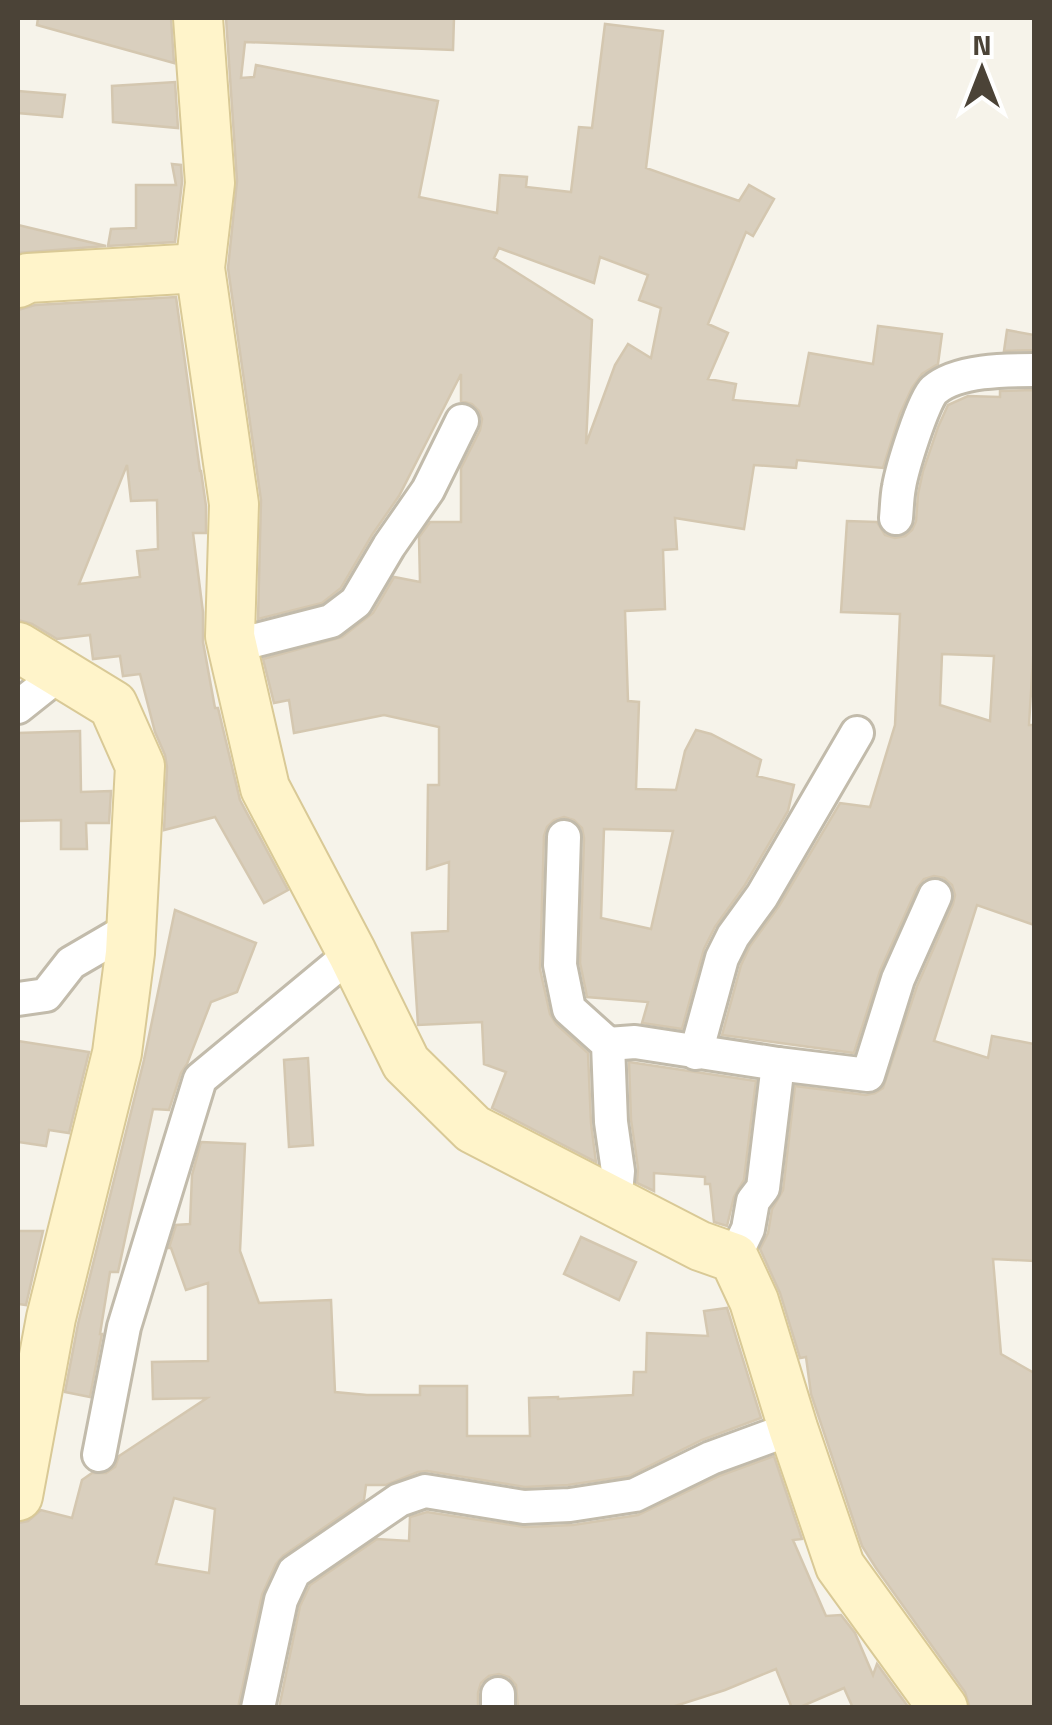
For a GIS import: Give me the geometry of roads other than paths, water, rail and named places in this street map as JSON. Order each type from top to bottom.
[{"type":"street","points":[[198,18],[210,183],[200,268],[234,504],[230,636],[265,788],[406,1063],[473,1129],[700,1246],[734,1258],[754,1301],[792,1428],[840,1566],[944,1708]]},
{"type":"street","points":[[18,283],[28,278],[200,268]]},
{"type":"street","points":[[896,518],[899,486],[933,391],[966,376],[1034,370]]},
{"type":"street","points":[[232,646],[330,621],[356,602],[428,490],[462,421]]},
{"type":"street","points":[[18,647],[113,705],[140,766],[131,928],[117,1053],[51,1318],[19,1490]]},
{"type":"street","points":[[18,707],[62,672]]},
{"type":"street","points":[[696,1053],[722,958],[772,881],[856,733]]},
{"type":"street","points":[[564,837],[560,965],[569,1009],[608,1044],[611,1122],[618,1171],[616,1204]]},
{"type":"street","points":[[608,1044],[635,1042],[868,1075],[898,979],[936,896]]},
{"type":"street","points":[[18,999],[46,995],[71,963],[131,928]]},
{"type":"street","points":[[98,1455],[124,1326],[200,1079],[352,953]]},
{"type":"street","points":[[734,1258],[748,1229],[754,1201],[763,1188],[778,1064]]},
{"type":"street","points":[[258,1708],[280,1600],[294,1572],[399,1500],[425,1491],[524,1507],[636,1495],[711,1458],[792,1428]]}]
